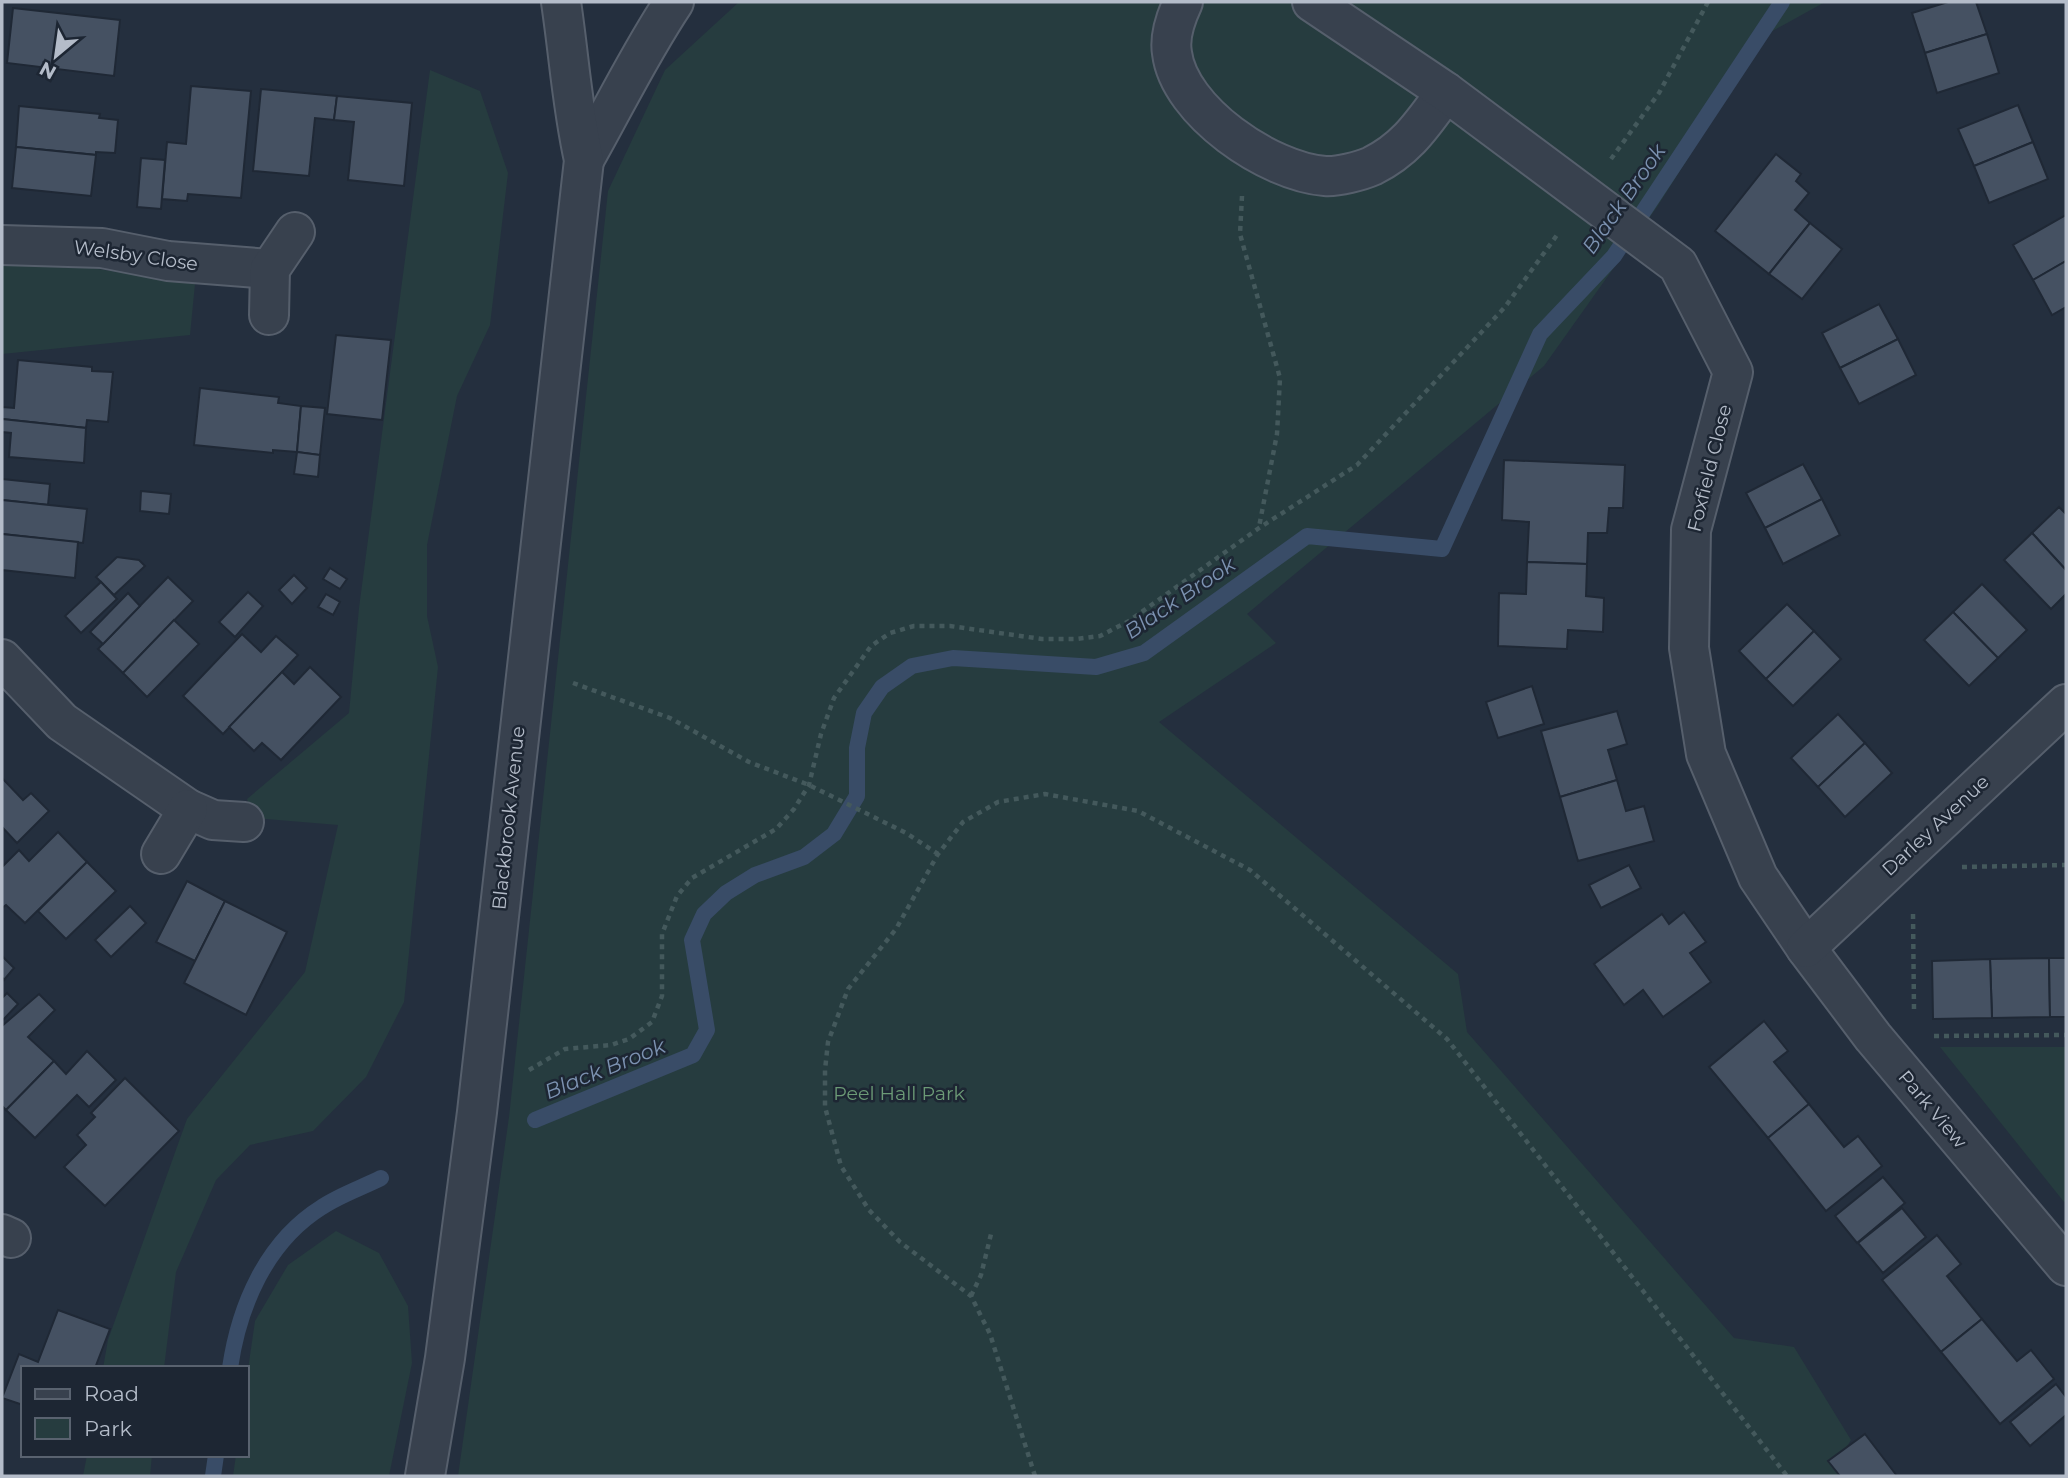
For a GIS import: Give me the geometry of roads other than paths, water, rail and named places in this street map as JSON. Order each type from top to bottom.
[{"type":"street","name":"Blackbrook Avenue","points":[[425,1476],[445,1359],[477,1112],[524,671],[584,160],[572,106],[570,65],[561,2]]},
{"type":"street","name":"Blackbrook Avenue","points":[[584,160],[623,92],[637,59],[674,2]]},
{"type":"street","points":[[1183,2],[1175,19],[1172,52],[1185,91],[1212,123],[1286,166],[1326,176],[1369,167],[1406,146],[1446,92]]},
{"type":"street","name":"Foxfield Close","points":[[1312,2],[1446,92],[1678,264],[1733,372],[1691,530],[1689,648],[1706,754],[1758,877],[1806,948]]},
{"type":"street","points":[[269,315],[270,269],[295,232]]},
{"type":"street","name":"Welsby Close","points":[[2,245],[102,248],[168,261],[270,269]]},
{"type":"street","points":[[2,659],[61,722],[188,809],[213,820],[244,822]]},
{"type":"street","name":"Darley Avenue","points":[[1806,948],[1900,868],[2066,704]]},
{"type":"street","points":[[161,854],[188,809]]},
{"type":"street","name":"Park View","points":[[1806,948],[1873,1037],[2066,1266]]},
{"type":"waterway","name":"Black Brook","points":[[535,1120],[693,1055],[707,1030],[692,940],[704,914],[726,893],[755,875],[804,857],[834,834],[857,796],[857,748],[864,713],[882,687],[912,666],[953,658],[1096,667],[1144,653],[1307,536],[1442,549],[1540,334],[1614,256],[1782,2]]},
{"type":"waterway","name":"Black Brook","points":[[230,1366],[248,1299],[258,1277],[285,1238],[302,1221],[322,1207],[381,1178]]},
{"type":"waterway","name":"Black Brook","points":[[213,1476],[216,1457]]},
{"type":"park label","name":"Peel Hall Park","points":[[899,1093]]}]
